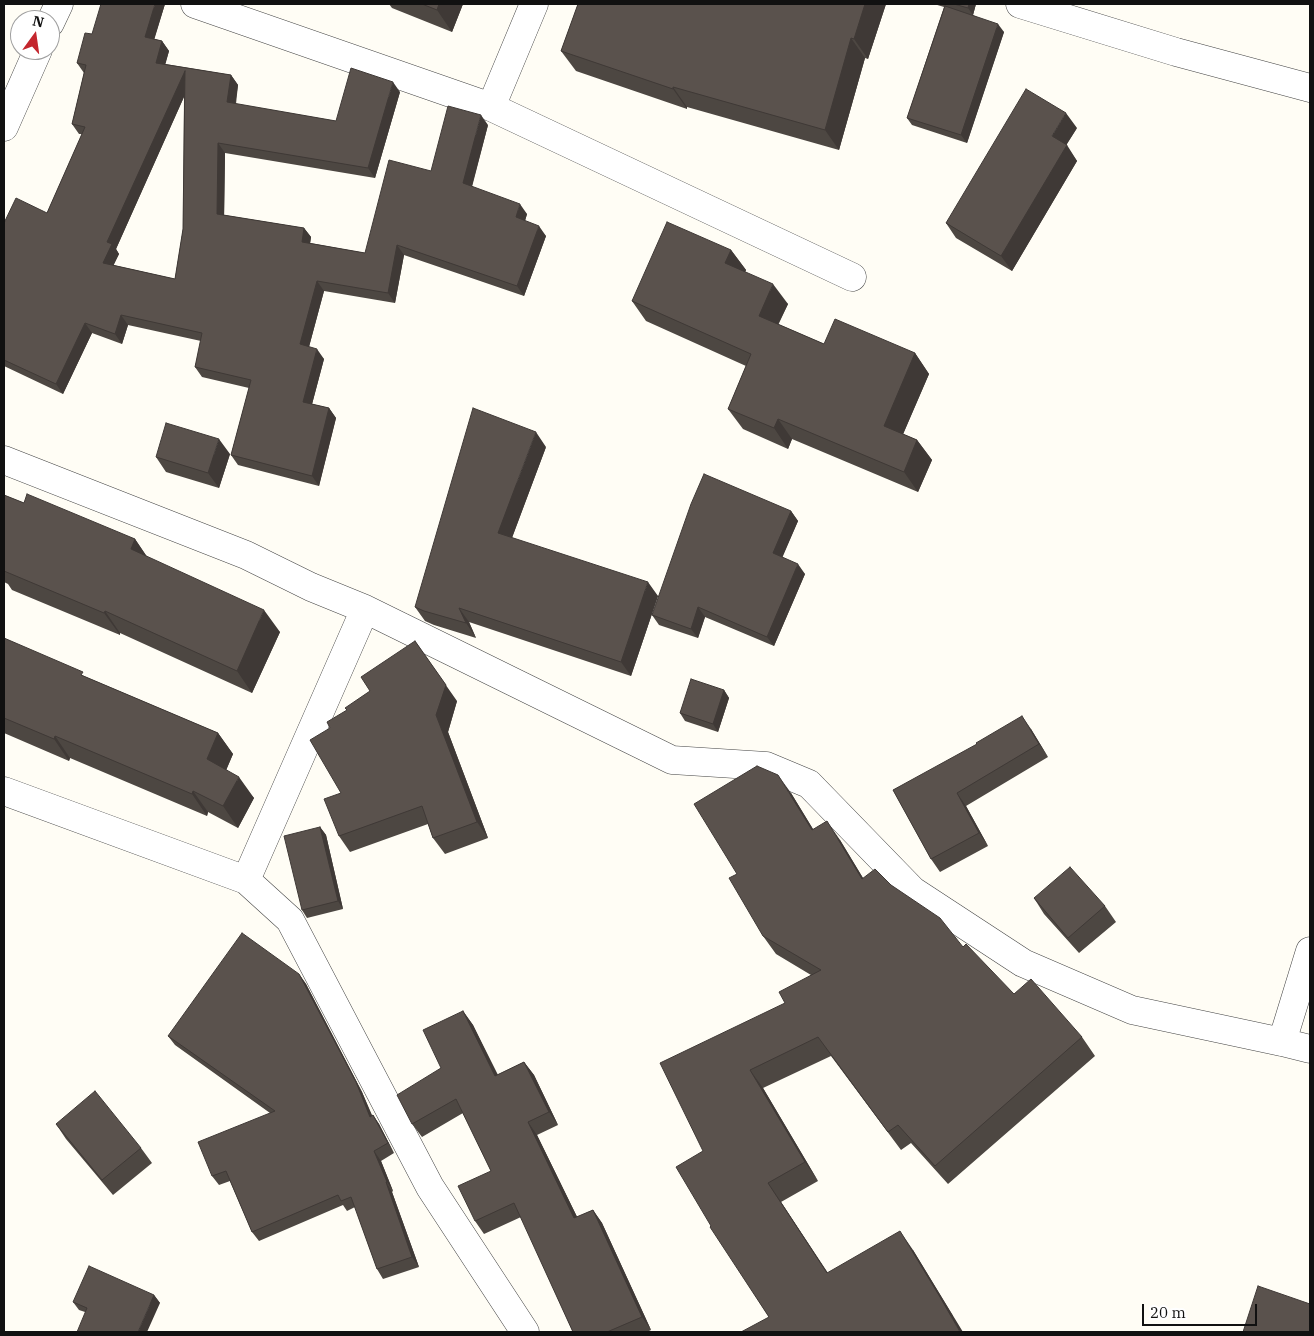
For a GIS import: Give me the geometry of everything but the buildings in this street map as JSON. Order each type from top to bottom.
[{"type":"street","points":[[195,4],[491,107],[852,277]]},
{"type":"street","points":[[491,107],[534,4]]},
{"type":"street","points":[[1020,4],[1176,52],[1310,88]]},
{"type":"street","points":[[6,112],[33,60]]},
{"type":"street","points":[[4,460],[246,555],[311,587],[366,609],[672,760],[766,766],[809,784],[913,891],[1024,963],[1132,1010],[1310,1049]]},
{"type":"street","points":[[246,880],[366,609]]},
{"type":"street","points":[[4,791],[246,880],[290,920],[430,1187],[525,1332]]},
{"type":"street","points":[[1282,1042],[1310,951]]}]
